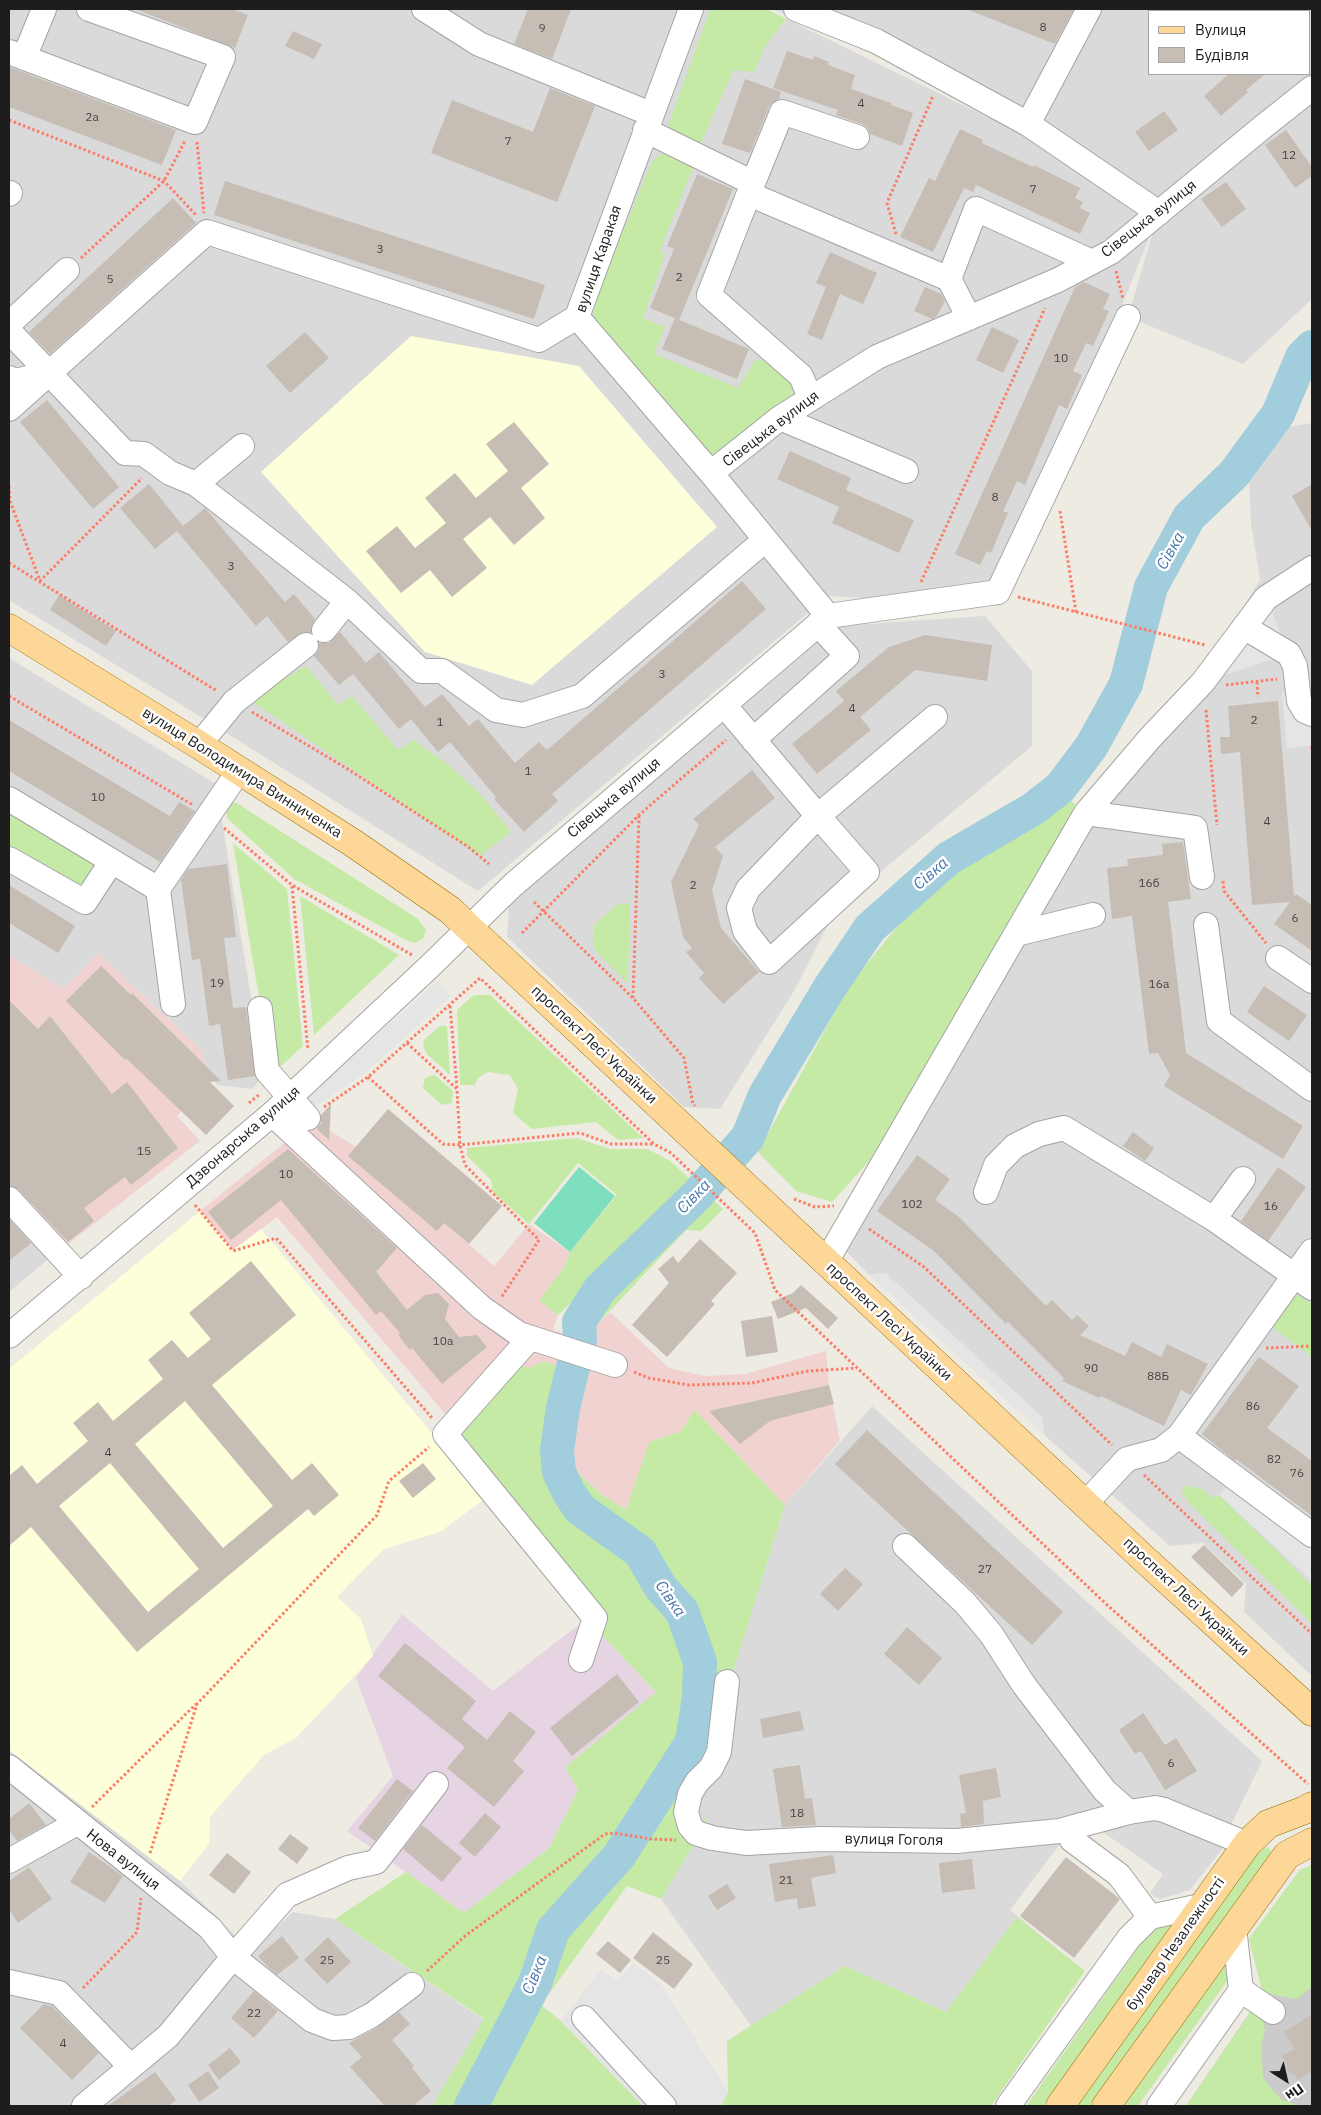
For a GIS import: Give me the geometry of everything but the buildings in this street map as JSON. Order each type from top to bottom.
[{"type":"main road","name":"вулиця Володимира Винниченка","points":[[9,628],[353,843],[450,910],[469,928]]},
{"type":"main road","name":"проспект Лесі Українки","points":[[469,928],[688,1151],[746,1207],[826,1262],[1085,1504],[1312,1712]]},
{"type":"main road","name":"бульвар Незалежності","points":[[1060,2106],[1247,1844],[1268,1824],[1306,1810],[1311,1796]]},
{"type":"main road","points":[[1106,2106],[1287,1855],[1312,1842]]},
{"type":"street","points":[[44,9],[16,55],[195,122],[224,57],[88,9]]},
{"type":"street","points":[[424,9],[479,44],[648,122],[751,188],[904,260],[949,279],[969,318]]},
{"type":"street","name":"вулиця Каракая","points":[[691,9],[577,317],[711,473]]},
{"type":"street","points":[[796,9],[876,41],[1028,124],[1159,213]]},
{"type":"street","points":[[1028,124],[1089,9]]},
{"type":"street","name":"Сівецька вулиця","points":[[469,928],[513,885],[823,620],[764,540],[711,473],[780,418],[877,357],[1058,280],[1101,257],[1159,213],[1312,88]]},
{"type":"street","points":[[810,398],[801,376],[709,295],[782,112],[857,137]]},
{"type":"street","points":[[949,279],[976,209],[1101,257]]},
{"type":"street","points":[[9,409],[206,228],[538,340],[577,317]]},
{"type":"street","points":[[9,324],[67,270]]},
{"type":"street","points":[[748,733],[847,656],[823,620],[911,604],[998,592],[1128,317]]},
{"type":"street","points":[[9,331],[125,453],[144,454],[170,473],[196,484],[347,601],[420,671],[442,671],[496,710],[523,715],[582,696],[764,540]]},
{"type":"street","points":[[9,378],[16,380],[50,372]]},
{"type":"street","points":[[780,418],[906,471]]},
{"type":"street","points":[[196,484],[242,446]]},
{"type":"street","points":[[826,1262],[1086,813],[1150,738],[1203,684],[1266,598],[1312,568]]},
{"type":"street","points":[[324,630],[347,601]]},
{"type":"street","points":[[1244,627],[1289,654],[1301,669],[1299,701],[1305,711],[1312,714]]},
{"type":"street","points":[[199,745],[234,702],[306,645]]},
{"type":"street","points":[[724,705],[818,816],[866,872],[770,962],[745,931],[739,908],[748,889],[818,816],[935,717]]},
{"type":"street","points":[[173,1004],[158,889],[203,811],[240,771]]},
{"type":"street","points":[[9,799],[158,889]]},
{"type":"street","points":[[1086,813],[1195,828],[1212,874]]},
{"type":"street","points":[[9,859],[85,902],[112,861]]},
{"type":"street","points":[[1016,934],[1093,915]]},
{"type":"street","points":[[1206,924],[1218,1021],[1310,1084]]},
{"type":"street","name":"Дзвонарська вулиця","points":[[9,1336],[272,1114],[282,1089],[469,928]]},
{"type":"street","points":[[1278,958],[1312,981]]},
{"type":"street","points":[[260,1009],[267,1071],[308,1118]]},
{"type":"street","points":[[272,1114],[491,1314],[519,1334],[614,1365]]},
{"type":"street","points":[[986,1192],[996,1165],[1015,1146],[1039,1134],[1064,1128],[1214,1219],[1304,1282]]},
{"type":"street","points":[[1214,1219],[1243,1179]]},
{"type":"street","points":[[9,1199],[81,1277]]},
{"type":"street","points":[[1085,1504],[1128,1459],[1162,1450],[1179,1436],[1241,1350],[1304,1282],[1312,1251]]},
{"type":"street","points":[[530,1338],[445,1434],[595,1618],[581,1660]]},
{"type":"street","points":[[1179,1436],[1312,1535]]},
{"type":"street","points":[[905,1546],[965,1603],[991,1634],[1024,1685],[1106,1791],[1129,1812]]},
{"type":"street","name":"вулиця Гоголя","points":[[727,1682],[719,1752],[711,1768],[697,1782],[690,1794],[686,1812],[690,1826],[696,1833],[712,1838],[746,1843],[820,1838],[957,1840],[1059,1831],[1129,1812],[1155,1808],[1247,1844]]},
{"type":"street","name":"Нова вулиця","points":[[9,1767],[76,1823],[210,1928],[233,1957],[312,2020],[334,2028],[349,2027],[372,2015],[412,1985]]},
{"type":"street","points":[[84,2106],[168,2036],[287,1895],[348,1868],[376,1862],[436,1784]]},
{"type":"street","points":[[9,1861],[76,1823]]},
{"type":"street","points":[[1072,1840],[1119,1875],[1150,1917]]},
{"type":"street","points":[[1008,2106],[1129,1938],[1150,1917],[1204,1905]]},
{"type":"street","points":[[1159,2106],[1241,1990],[1234,1927]]},
{"type":"street","points":[[9,1982],[59,1993],[132,2067]]},
{"type":"street","points":[[1241,1990],[1273,2012]]},
{"type":"street","points":[[584,2018],[664,2106]]},
{"type":"path","points":[[904,260],[887,203],[942,77]]},
{"type":"path","points":[[9,120],[164,181],[206,228]]},
{"type":"path","points":[[67,270],[164,181],[195,122]]},
{"type":"path","points":[[195,122],[206,228]]},
{"type":"path","points":[[1101,257],[1128,317]]},
{"type":"path","points":[[911,604],[1058,280]]},
{"type":"path","points":[[9,486],[10,501],[40,581],[156,463]]},
{"type":"path","points":[[1060,510],[1076,612]]},
{"type":"path","points":[[998,592],[1227,651]]},
{"type":"path","points":[[1218,833],[1203,684],[1257,682],[1301,669]]},
{"type":"path","points":[[1257,682],[1258,697]]},
{"type":"path","points":[[9,696],[203,811],[292,885],[412,954],[406,961]]},
{"type":"path","points":[[522,934],[543,910],[639,815],[748,733]]},
{"type":"path","points":[[1312,746],[1312,751]]},
{"type":"path","points":[[633,998],[639,815]]},
{"type":"path","points":[[1212,874],[1278,958]]},
{"type":"path","points":[[292,885],[308,1050]]},
{"type":"path","points":[[534,902],[633,998],[684,1058],[693,1104],[700,1110]]},
{"type":"path","points":[[308,1118],[368,1077],[480,978],[654,1144],[671,1154],[688,1151],[746,1207],[775,1290],[1311,1796]]},
{"type":"path","points":[[450,1006],[460,1145],[465,1165],[539,1240],[491,1314]]},
{"type":"path","points":[[407,1042],[457,1089]]},
{"type":"path","points":[[302,1056],[315,1043]]},
{"type":"path","points":[[368,1077],[443,1144],[460,1145],[580,1133],[611,1144],[654,1144]]},
{"type":"path","points":[[246,1106],[282,1089]]},
{"type":"path","points":[[791,1198],[815,1207],[834,1206],[924,1266],[1312,1634]]},
{"type":"path","points":[[76,1823],[197,1704],[377,1515],[389,1482],[445,1434],[276,1238],[233,1251],[195,1205],[202,1200]]},
{"type":"path","points":[[1241,1350],[1312,1346]]},
{"type":"path","points":[[614,1365],[649,1378],[689,1385],[752,1383],[808,1372],[858,1368]]},
{"type":"path","points":[[68,2002],[137,1932],[143,1875],[197,1704]]},
{"type":"path","points":[[412,1985],[466,1936],[605,1834],[614,1833],[652,1840]]},
{"type":"shaded area","points":[[9,9],[766,9],[1016,131],[1151,208],[1028,124],[772,9],[1312,9],[1312,299],[1243,364],[1128,317],[1156,221],[1001,606],[828,596],[478,891],[177,702],[9,600]]},
{"type":"shaded area","points":[[411,336],[579,366],[717,527],[532,685],[425,652],[261,472]]},
{"type":"shaded area","points":[[1312,423],[1312,1676],[1244,1612],[1246,1584],[1203,1543],[1170,1546],[1044,1435],[1042,1417],[885,1273],[869,1275],[844,1249],[1087,827],[1198,677],[1260,580],[1251,524],[1249,475],[1287,427]]},
{"type":"shaded area","points":[[1266,598],[1289,654],[1203,682]]},
{"type":"shaded area","points":[[985,616],[1032,671],[1032,746],[836,909],[794,991],[720,1109],[684,1107],[507,937],[509,905],[837,626]]},
{"type":"shaded area","points":[[9,658],[216,784],[264,1076],[252,1089],[217,1085],[198,1047],[98,953],[64,989],[9,956]]},
{"type":"shaded area","points":[[1312,691],[1312,746],[1287,748],[1282,693]]},
{"type":"shaded area","points":[[98,953],[198,1047],[213,1076],[177,1116],[200,1141],[62,1249],[9,1191],[9,956],[64,989]]},
{"type":"shaded area","points":[[438,981],[451,996],[365,1073],[312,1109],[302,1101]]},
{"type":"shaded area","points":[[318,1123],[356,1147],[494,1266],[529,1224],[570,1252],[563,1269],[539,1300],[558,1315],[553,1330],[586,1341],[588,1334],[610,1312],[669,1368],[705,1376],[745,1374],[826,1351],[829,1385],[840,1440],[785,1505],[695,1410],[680,1432],[649,1442],[626,1510],[602,1495],[577,1472],[569,1437],[580,1376],[529,1368],[499,1355],[448,1417],[277,1217],[233,1251],[200,1211],[288,1140]]},
{"type":"shaded area","points":[[9,1208],[51,1257],[9,1292]]},
{"type":"shaded area","points":[[200,1211],[233,1250],[261,1229],[486,1498],[440,1532],[384,1549],[337,1597],[361,1619],[373,1656],[296,1738],[264,1755],[210,1817],[209,1844],[180,1881],[9,1750],[9,1369]]},
{"type":"shaded area","points":[[885,1273],[1042,1417],[1044,1435],[869,1275]]},
{"type":"shaded area","points":[[872,1406],[1262,1761],[1232,1823],[1227,1843],[1190,1890],[1161,1899],[1155,1897],[1150,1893],[1163,1874],[1100,1830],[1063,1840],[1010,1910],[1073,1962],[1017,2044],[845,1966],[752,2027],[661,1899],[707,1821],[688,1813],[785,1505]]},
{"type":"shaded area","points":[[1236,1477],[1312,1535],[1312,1581],[1219,1495]]},
{"type":"shaded area","points":[[402,1614],[493,1691],[586,1619],[656,1692],[565,1767],[578,1790],[549,1848],[464,1913],[347,1831],[393,1776],[356,1678]]},
{"type":"shaded area","points":[[9,1750],[180,1881],[236,1936],[163,2035],[77,2106],[9,2106]]},
{"type":"shaded area","points":[[1312,1865],[1312,2106],[1186,2106],[1263,1993],[1249,1939],[1300,1870]]},
{"type":"shaded area","points":[[293,1912],[335,1919],[484,2020],[432,2106],[95,2106],[243,1958]]},
{"type":"shaded area","points":[[634,1963],[662,1985],[728,2092],[721,2106],[643,2106],[561,2021],[601,1969],[617,1981]]},
{"type":"green space","points":[[710,9],[766,9],[786,19],[764,48],[754,72],[733,70],[699,148],[667,129]]},
{"type":"green space","points":[[664,154],[693,168],[660,250],[665,255],[643,318],[665,327],[654,354],[738,388],[756,359],[770,363],[790,380],[792,398],[710,461],[594,321],[593,306],[598,290],[652,162],[658,156]]},
{"type":"green space","points":[[306,666],[338,705],[352,696],[398,750],[414,740],[450,766],[482,796],[511,832],[480,856],[250,700]]},
{"type":"green space","points":[[1065,796],[1075,804],[1074,816],[870,1160],[832,1202],[796,1191],[758,1152],[849,986],[900,923],[958,869]]},
{"type":"green space","points":[[235,802],[418,919],[426,930],[423,939],[414,943],[404,939],[294,879],[227,818],[226,807],[229,803]]},
{"type":"green space","points":[[9,804],[103,861],[81,892],[9,853]]},
{"type":"green space","points":[[233,843],[287,889],[303,1046],[272,1074]]},
{"type":"green space","points":[[300,896],[399,955],[314,1035]]},
{"type":"green space","points":[[630,903],[628,984],[593,948],[594,925],[616,905]]},
{"type":"green space","points":[[474,995],[490,995],[643,1138],[618,1140],[596,1122],[532,1129],[513,1113],[518,1089],[510,1075],[488,1072],[478,1078],[475,1085],[460,1085],[457,1010]]},
{"type":"green space","points":[[440,1026],[447,1026],[450,1075],[426,1053],[423,1045],[425,1039]]},
{"type":"green space","points":[[435,1075],[453,1091],[452,1103],[442,1105],[423,1088],[425,1078]]},
{"type":"green space","points":[[577,1138],[610,1149],[647,1149],[669,1160],[723,1209],[701,1231],[686,1230],[588,1334],[572,1302],[558,1315],[539,1300],[563,1269],[570,1252],[617,1195],[578,1163],[529,1224],[493,1192],[491,1180],[467,1156],[467,1148]]},
{"type":"green space","points":[[579,1167],[615,1196],[570,1252],[534,1223]]},
{"type":"green space","points":[[1295,1293],[1312,1304],[1312,1357],[1272,1327]]},
{"type":"green space","points":[[499,1355],[529,1368],[544,1361],[580,1376],[569,1437],[577,1472],[602,1495],[626,1510],[649,1442],[680,1432],[695,1410],[785,1505],[689,1813],[708,1821],[661,1899],[627,1886],[541,2005],[561,2021],[643,2106],[486,2106],[540,2005],[503,2015],[481,2065],[455,2106],[432,2106],[484,2019],[335,1919],[406,1872],[464,1913],[549,1848],[578,1790],[565,1767],[656,1692],[586,1619],[593,1600],[448,1417]]},
{"type":"green space","points":[[1183,1486],[1200,1488],[1214,1498],[1219,1495],[1312,1586],[1312,1624],[1190,1504],[1182,1493]]},
{"type":"green space","points":[[1268,1847],[1271,1851],[1268,1861],[1092,2106],[1077,2106],[1256,1855],[1262,1849]]},
{"type":"green space","points":[[1312,1865],[1312,1987],[1297,1999],[1263,1993],[1249,1939],[1300,1870]]},
{"type":"green space","points":[[1017,1917],[1085,1971],[991,2106],[721,2106],[728,2092],[727,2041],[845,1966],[946,2012]]},
{"type":"green space","points":[[1181,1917],[1045,2106],[1026,2106],[1155,1924]]},
{"type":"green space","points":[[1228,1956],[1232,1974],[1138,2106],[1122,2106]]},
{"type":"green space","points":[[1254,2007],[1263,2019],[1265,2030],[1261,2047],[1263,2077],[1281,2099],[1299,2106],[1186,2106]]},
{"type":"waterway","name":"Сівка","points":[[471,2106],[535,1983],[553,1930],[619,1856],[692,1742],[699,1697],[700,1662],[682,1611],[661,1588],[640,1552],[580,1509],[569,1493],[559,1472],[557,1450],[563,1408],[580,1339],[579,1322],[600,1289],[697,1195],[748,1137],[765,1095],[830,987],[870,928],[949,858],[1033,809],[1060,788],[1091,747],[1126,684],[1151,587],[1189,517],[1234,474],[1278,414],[1302,357],[1312,347]]}]
